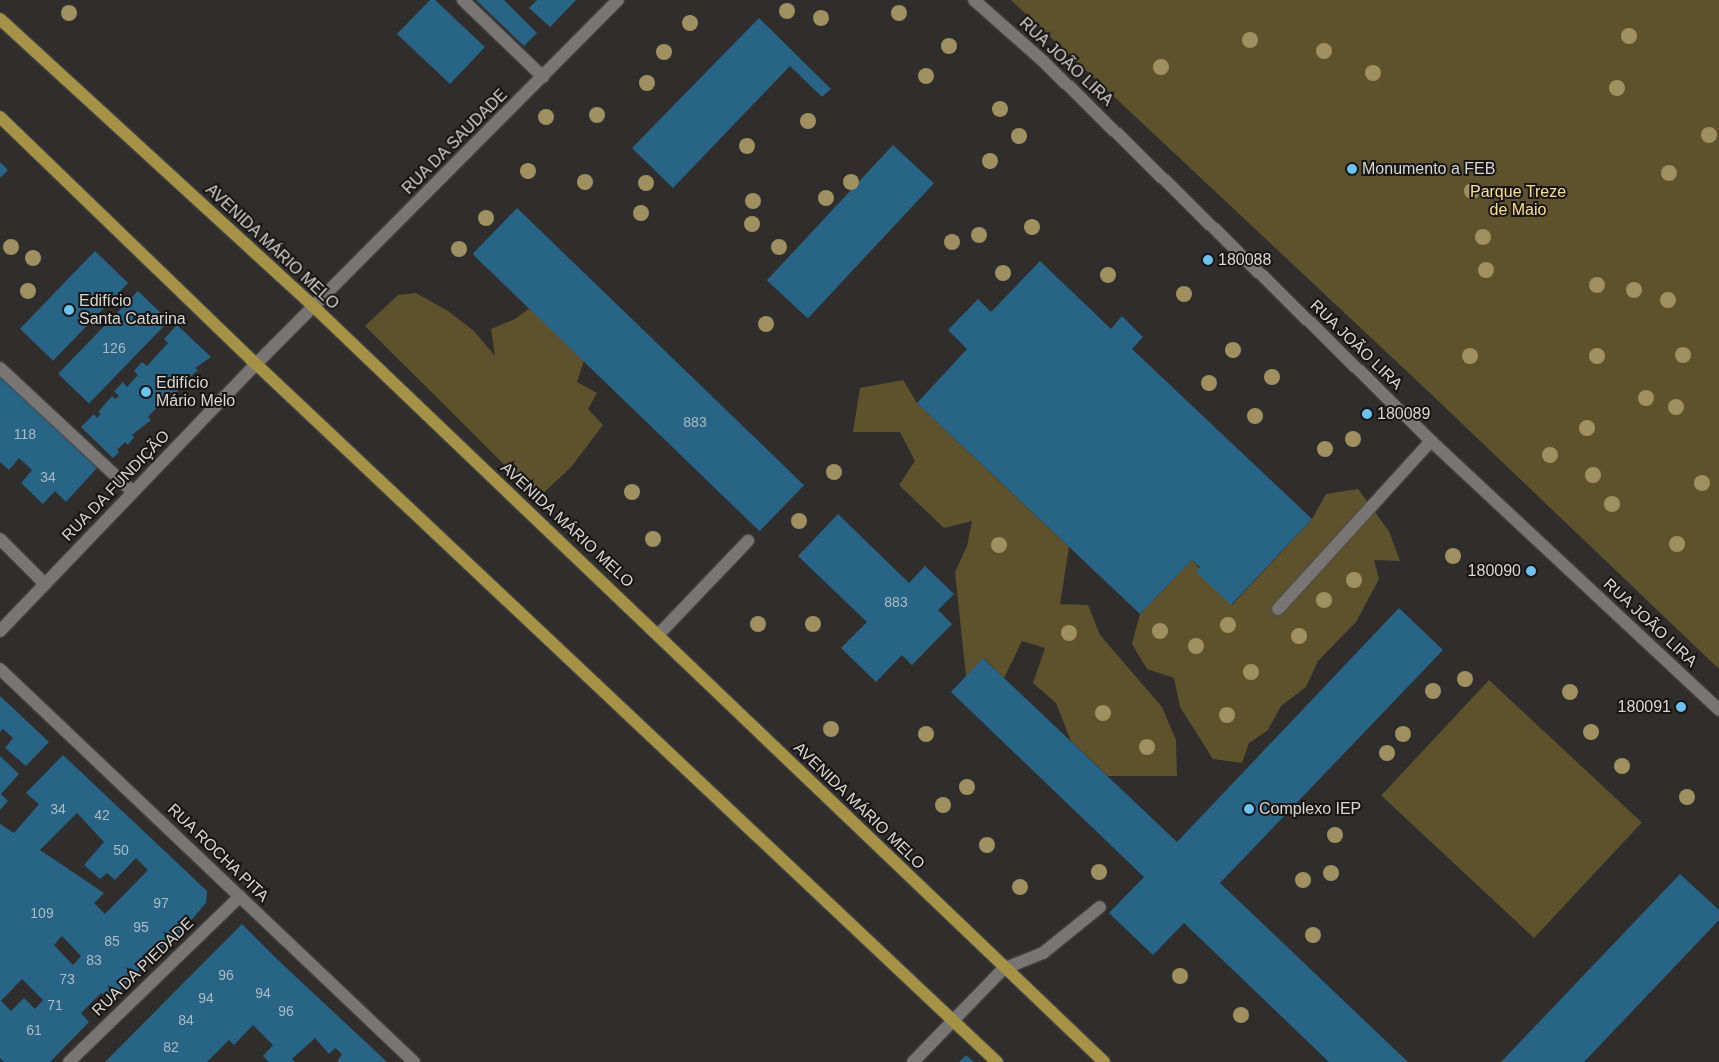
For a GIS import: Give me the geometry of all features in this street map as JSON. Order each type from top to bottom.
[{"type":"main road","name":"AVENIDA MÁRIO MELO","points":[[0,19],[313,306],[659,634],[1003,969],[1104,1062]]},
{"type":"main road","points":[[0,117],[256,364],[997,1062]]},
{"type":"street","points":[[463,0],[543,77]]},
{"type":"street","name":"RUA DA SAUDADE","points":[[256,364],[618,0]]},
{"type":"street","name":"RUA JOÃO LIRA","points":[[974,0],[1044,61],[1431,442],[1719,710]]},
{"type":"street","name":"RUA DA FUNDIÇÃO","points":[[0,631],[132,491],[256,364]]},
{"type":"street","points":[[0,368],[132,491]]},
{"type":"street","points":[[1278,609],[1431,442]]},
{"type":"street","points":[[0,539],[44,584]]},
{"type":"street","points":[[659,634],[748,541]]},
{"type":"street","name":"RUA ROCHA PITA","points":[[0,669],[240,896],[410,1061]]},
{"type":"street","name":"RUA DA PIEDADE","points":[[69,1062],[240,896]]},
{"type":"street","points":[[913,1062],[954,1022],[1003,969],[1043,953],[1100,907]]},
{"type":"green space","name":"Parque Treze de Maio","points":[[1011,0],[1719,0],[1719,669],[1431,394]]},
{"type":"green space","points":[[416,293],[448,311],[474,331],[495,356],[491,329],[515,319],[530,308],[584,360],[577,382],[597,393],[588,409],[603,425],[571,467],[538,498],[365,326],[398,295]]},
{"type":"green space","points":[[903,380],[917,403],[1069,547],[1060,604],[1088,605],[1100,635],[1162,707],[1176,740],[1177,776],[1108,776],[1071,741],[1056,703],[1033,683],[1045,648],[1022,641],[1004,678],[984,658],[966,676],[955,572],[967,546],[972,521],[944,528],[899,485],[915,461],[900,432],[853,432],[860,388]]},
{"type":"green space","points":[[1358,489],[1389,531],[1400,561],[1374,560],[1379,579],[1356,622],[1318,661],[1306,687],[1281,706],[1268,730],[1249,743],[1242,763],[1213,759],[1180,707],[1174,678],[1147,669],[1132,644],[1140,614],[1192,560],[1232,605],[1312,519],[1326,494]]},
{"type":"green space","points":[[1489,680],[1642,823],[1534,938],[1381,796]]},
{"type":"building","points":[[430,0],[435,0],[485,47],[450,84],[397,34]]},
{"type":"building","points":[[476,0],[504,0],[537,33],[524,46]]},
{"type":"building","points":[[537,0],[576,0],[550,27],[529,8]]},
{"type":"building","points":[[759,18],[831,89],[822,97],[790,66],[673,188],[632,148]]},
{"type":"building","points":[[893,145],[934,183],[808,318],[767,280]]},
{"type":"building","points":[[0,162],[8,170],[0,178]]},
{"type":"building","points":[[517,208],[804,485],[760,531],[473,254]]},
{"type":"building","name":"Edifício Santa Catarina","points":[[95,251],[128,283],[53,361],[20,329]]},
{"type":"building","points":[[1040,261],[1111,329],[1122,316],[1143,337],[1132,349],[1312,519],[1231,605],[1196,572],[1200,567],[1192,560],[1140,614],[917,403],[967,349],[948,330],[978,299],[991,312]]},
{"type":"building","points":[[138,291],[169,321],[89,404],[58,374]]},
{"type":"building","name":"Edifício Mário Melo","points":[[177,325],[211,357],[195,368],[198,370],[190,377],[188,375],[183,381],[185,383],[174,395],[171,392],[148,417],[151,420],[132,435],[134,437],[128,445],[125,442],[117,450],[119,452],[113,458],[81,427],[94,414],[97,418],[101,414],[98,412],[112,396],[115,399],[119,396],[114,391],[123,382],[127,387],[138,375],[134,371],[142,362],[147,366],[168,343],[164,339]]},
{"type":"building","points":[[0,376],[97,468],[66,502],[55,491],[43,504],[21,483],[32,470],[19,458],[9,470],[0,462]]},
{"type":"building","points":[[838,514],[909,583],[925,566],[954,594],[938,610],[952,624],[912,665],[902,655],[876,682],[841,648],[867,622],[798,556]]},
{"type":"building","name":"Complexo IEP","points":[[1399,608],[1443,650],[1220,883],[1408,1062],[1329,1062],[1184,923],[1153,955],[1109,913],[1144,877],[951,692],[983,658],[1177,842]]},
{"type":"building","points":[[0,696],[49,742],[26,766],[5,748],[13,738],[3,729],[0,732]]},
{"type":"building","points":[[63,755],[207,891],[206,903],[176,938],[173,936],[109,1001],[101,993],[81,1013],[89,1022],[50,1062],[4,1062],[0,1058],[0,824],[14,833],[39,804],[26,793]],"holes":[[[77,813],[104,842],[84,865],[100,879],[107,873],[115,880],[136,858],[148,870],[105,914],[94,903],[104,893],[40,850]],[[62,936],[81,956],[73,965],[54,945]],[[22,979],[43,1000],[35,1009],[24,998],[11,1011],[1,1001]]]},
{"type":"building","points":[[0,756],[19,774],[1,794],[8,801],[0,810]]},
{"type":"building","points":[[1680,874],[1719,910],[1719,920],[1584,1062],[1501,1062]]},
{"type":"building","points":[[242,924],[387,1062],[337,1062],[342,1054],[335,1048],[329,1054],[315,1038],[292,1059],[295,1062],[269,1062],[263,1056],[273,1045],[253,1025],[234,1045],[229,1040],[207,1062],[105,1062]]},
{"type":"building","points":[[966,1055],[974,1062],[959,1062]]},
{"type":"place","name":"Monumento a FEB","points":[[1352,169]]},
{"type":"place","name":"180088","points":[[1208,260]]},
{"type":"place","name":"Edifício Santa Catarina","points":[[69,310]]},
{"type":"place","name":"Edifício Mário Melo","points":[[146,392]]},
{"type":"place","name":"180089","points":[[1367,414]]},
{"type":"place","name":"180090","points":[[1531,571]]},
{"type":"place","name":"180091","points":[[1681,707]]},
{"type":"place","name":"Complexo IEP","points":[[1249,809]]}]
